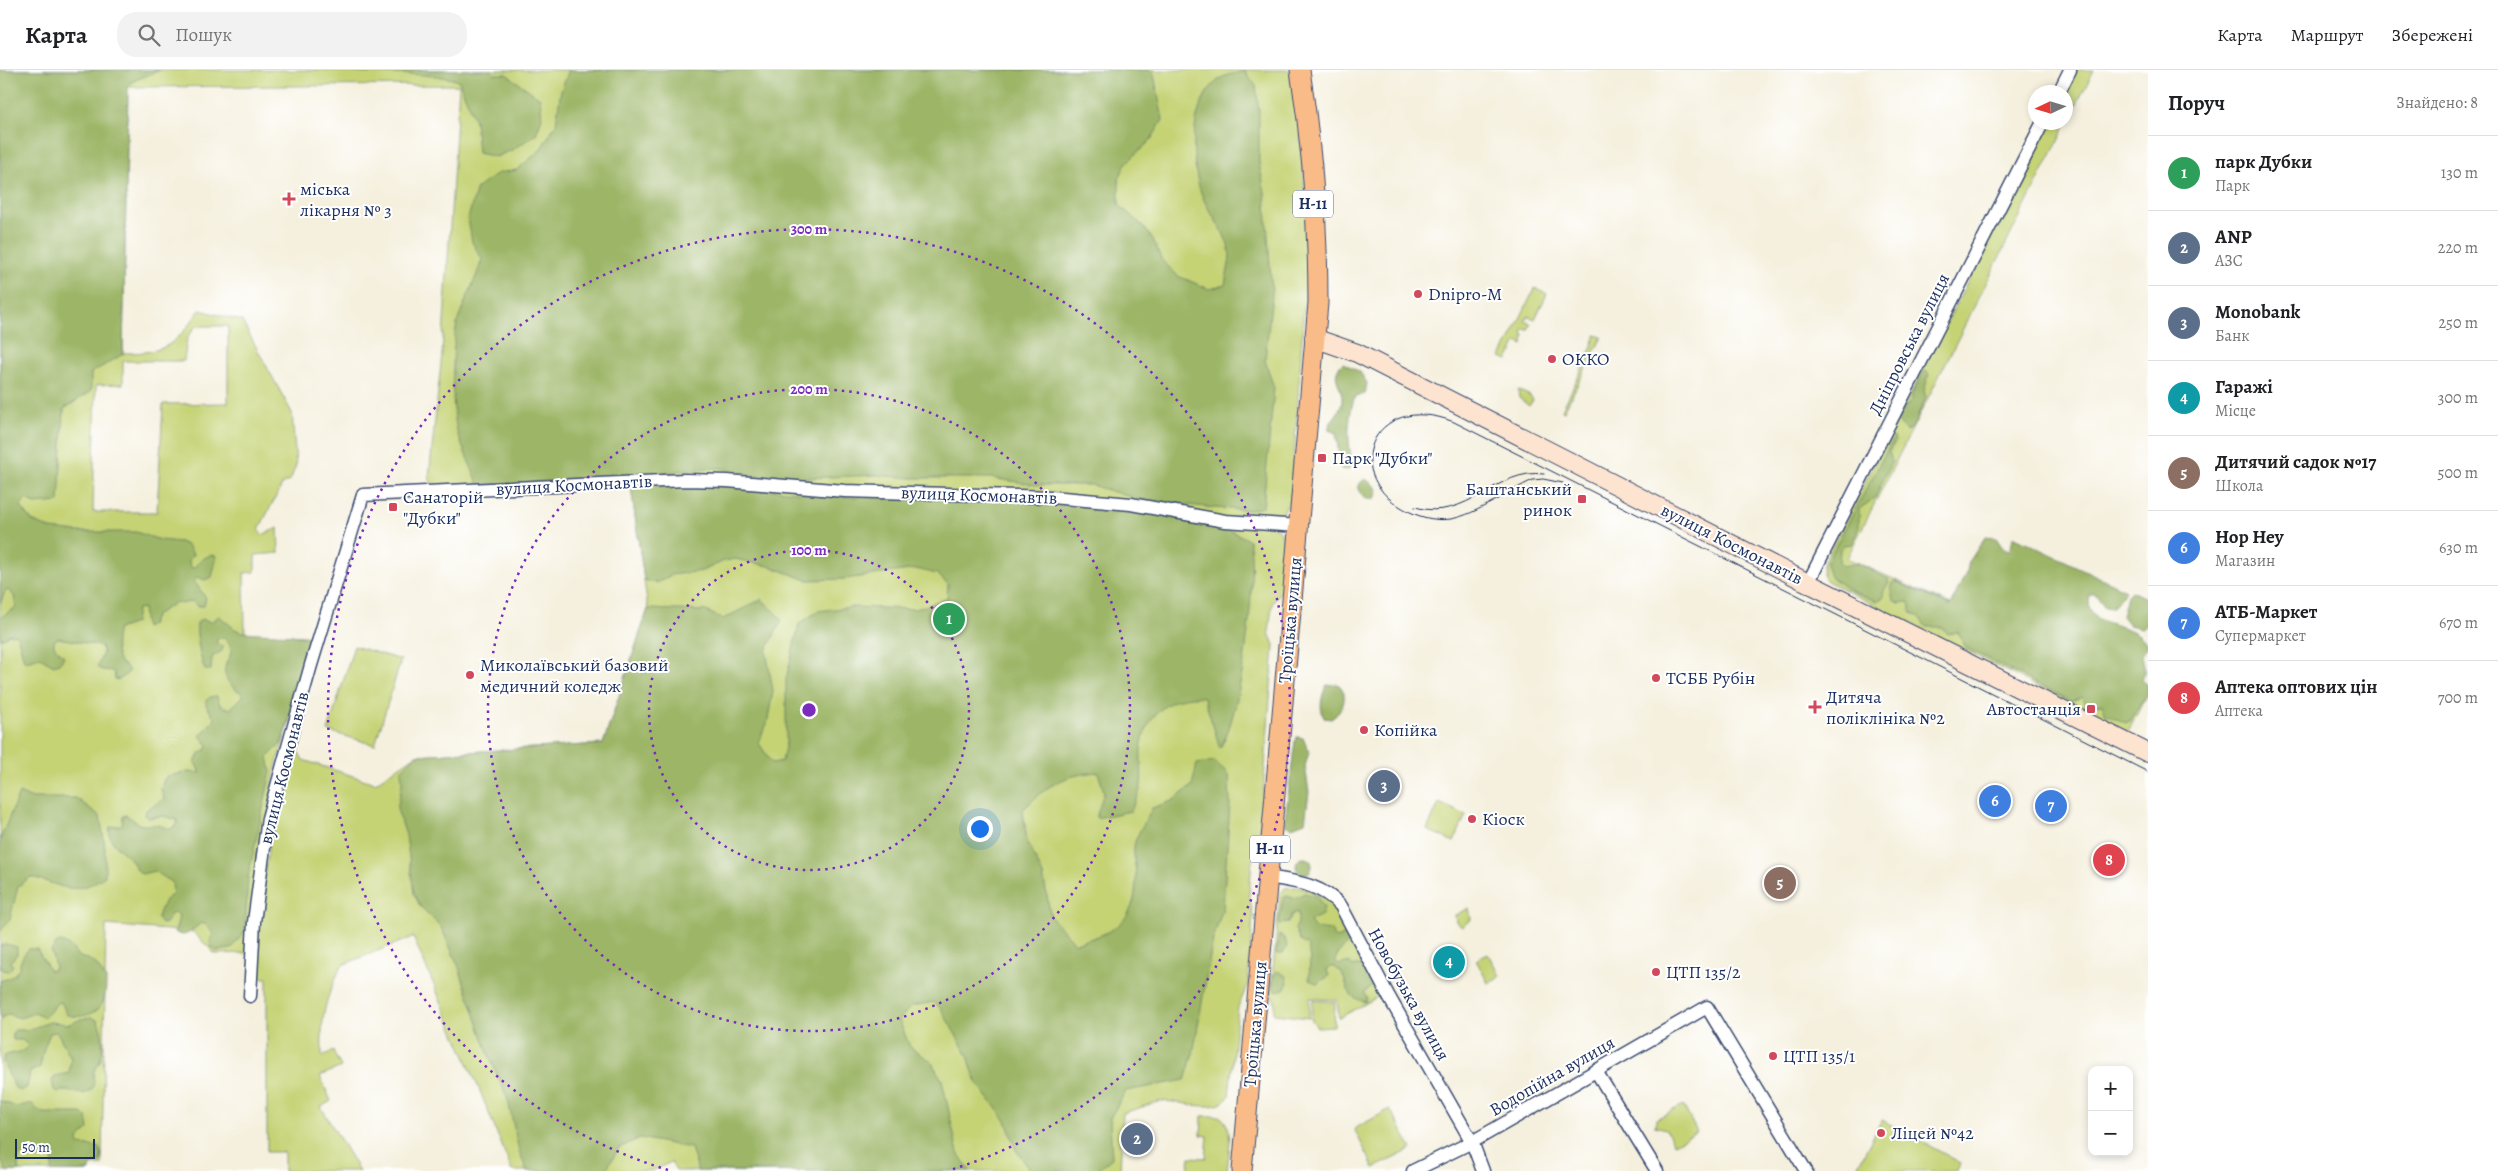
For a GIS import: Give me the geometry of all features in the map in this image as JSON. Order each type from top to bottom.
[{"type":"main road","name":"Троїцька вулиця","points":[[1242,1171],[1318,303],[1318,270],[1311,160],[1300,70]]},
{"type":"main road","name":"вулиця Космонавтів","points":[[1314,338],[1357,353],[1808,583],[2148,752]]},
{"type":"street","points":[[2062,85],[2070,70]]},
{"type":"street","name":"Дніпровська вулиця","points":[[1808,583],[2039,130]]},
{"type":"street","name":"вулиця Космонавтів","points":[[250,996],[254,922],[268,818],[311,665],[364,496],[685,480],[727,481],[845,491],[1051,496],[1103,500],[1225,521],[1298,526]]},
{"type":"street","name":"Новобузька вулиця","points":[[1268,877],[1310,884],[1330,895],[1341,906],[1389,997],[1472,1142],[1483,1171]]},
{"type":"street","name":"Водопійна вулиця","points":[[1413,1171],[1472,1142],[1707,1007],[1806,1171]]},
{"type":"street","points":[[1596,1071],[1657,1171]]},
{"type":"green space","points":[[0,70],[1292,70],[1299,114],[1306,204],[1307,264],[1291,500],[1281,515],[1262,518],[1281,532],[1285,546],[1282,589],[1272,604],[1269,633],[1274,645],[1259,847],[1252,861],[1249,894],[1253,916],[1248,984],[1238,1007],[1229,1096],[1223,1102],[1216,1105],[1207,1106],[1166,1101],[1123,1113],[1120,1171],[676,1171],[671,1162],[652,1171],[512,1171],[480,1091],[413,937],[342,965],[327,999],[322,1030],[322,1056],[333,1051],[341,1067],[320,1076],[331,1101],[321,1107],[359,1171],[284,1171],[284,1152],[267,1152],[267,978],[255,978],[257,924],[273,819],[293,742],[303,760],[375,783],[416,755],[603,744],[648,609],[631,487],[437,486],[431,483],[429,477],[442,354],[459,85],[128,87],[123,353],[150,351],[169,345],[184,331],[200,310],[242,321],[292,413],[296,465],[290,481],[283,483],[259,529],[262,535],[278,528],[279,553],[255,555],[255,572],[244,573],[245,635],[315,636],[275,770],[249,953],[215,954],[193,932],[106,925],[102,1165],[90,1166],[90,1171],[0,1171]],"holes":[[[196,326],[228,326],[228,403],[163,404],[157,512],[93,512],[96,385],[123,384],[123,361],[184,361],[187,338]]]},
{"type":"green space","points":[[0,70],[160,70],[131,82],[128,87],[123,354],[91,373],[91,391],[64,409],[59,502],[35,504],[26,499],[21,507],[32,521],[51,529],[78,532],[136,532],[160,540],[180,542],[188,546],[193,554],[189,561],[190,567],[194,568],[201,560],[208,556],[217,556],[212,577],[205,580],[197,577],[194,581],[206,598],[204,606],[197,606],[192,601],[182,604],[176,602],[156,615],[151,625],[145,628],[143,608],[137,609],[135,623],[118,629],[116,637],[117,656],[128,669],[128,673],[119,680],[115,679],[114,672],[97,667],[103,653],[101,646],[58,638],[54,641],[54,646],[64,656],[61,662],[54,665],[40,657],[27,661],[24,660],[17,635],[9,634],[4,638],[0,638],[0,618],[16,607],[14,596],[8,590],[5,592],[0,604]]},
{"type":"green space","points":[[331,70],[491,70],[494,74],[506,74],[540,98],[542,118],[536,134],[514,149],[496,157],[478,153],[475,121],[459,81],[432,76]]},
{"type":"green space","points":[[569,70],[1153,70],[1163,120],[1150,141],[1126,163],[1119,179],[1119,205],[1143,226],[1153,239],[1161,259],[1178,276],[1209,289],[1225,285],[1230,255],[1226,240],[1207,207],[1199,186],[1194,152],[1194,134],[1197,116],[1203,100],[1211,87],[1223,77],[1245,71],[1256,86],[1259,111],[1259,163],[1265,192],[1272,295],[1265,360],[1274,388],[1263,507],[1250,510],[1214,508],[1137,499],[1091,485],[1036,485],[991,478],[912,478],[877,475],[781,479],[758,477],[721,468],[692,469],[632,478],[479,485],[458,435],[453,395],[454,344],[458,320],[482,259],[472,242],[468,218],[477,188],[498,173],[517,170],[540,150],[556,124],[561,90]]},
{"type":"green space","points":[[2076,70],[2094,70],[2073,111],[2073,85],[2068,85]]},
{"type":"green space","points":[[2045,130],[2064,130],[1847,558],[2147,694],[2128,732],[1827,581],[1823,575],[1823,564]]},
{"type":"green space","points":[[1535,288],[1547,294],[1535,319],[1528,316],[1525,321],[1531,324],[1528,330],[1524,329],[1522,334],[1524,335],[1523,345],[1517,342],[1508,360],[1501,357]]},
{"type":"green space","points":[[1596,335],[1602,337],[1564,411],[1562,410],[1586,361]]},
{"type":"green space","points":[[1343,363],[1360,372],[1367,383],[1365,394],[1355,397],[1351,412],[1349,440],[1351,457],[1354,464],[1348,470],[1341,469],[1336,433],[1329,430],[1329,426],[1342,404],[1342,395],[1336,377]]},
{"type":"green space","points":[[1925,370],[1929,374],[1924,391],[1926,397],[1916,421],[1911,429],[1906,431],[1898,422],[1899,418],[1912,399],[1912,393]]},
{"type":"green space","points":[[1518,390],[1530,396],[1533,400],[1529,406],[1519,398]]},
{"type":"green space","points":[[1894,437],[1895,442],[1889,452],[1892,461],[1875,498],[1859,509],[1859,527],[1852,544],[1844,545],[1840,549],[1839,563],[1843,566],[1857,563],[1888,579],[1889,582],[1883,592],[1884,597],[1877,601],[1851,591],[1830,577],[1826,564]]},
{"type":"green space","points":[[1365,479],[1375,486],[1378,491],[1375,499],[1363,496],[1360,491],[1358,485]]},
{"type":"green space","points":[[726,485],[845,497],[1052,501],[1101,506],[1218,524],[1249,540],[1251,584],[1246,646],[1235,707],[1228,731],[1220,748],[1204,697],[1180,699],[1161,709],[1153,717],[1143,738],[1141,750],[1142,776],[1138,795],[1131,811],[1096,818],[1104,792],[1098,772],[1086,773],[1056,783],[1040,794],[1023,810],[1027,841],[1043,875],[1051,917],[1075,943],[1111,930],[1127,916],[1135,893],[1135,843],[1152,808],[1172,801],[1192,786],[1197,764],[1214,761],[1229,774],[1230,804],[1223,908],[1213,939],[1193,1054],[1185,1080],[1126,1091],[1110,1118],[1112,1158],[1096,1171],[1031,1171],[1016,1150],[1006,1121],[976,1082],[968,1056],[941,1009],[934,1002],[912,1006],[899,1020],[910,1047],[931,1061],[942,1080],[958,1153],[970,1171],[698,1171],[691,1148],[640,1138],[619,1148],[605,1171],[527,1171],[519,1151],[508,1100],[488,1053],[458,965],[441,927],[420,906],[414,894],[406,835],[397,809],[402,784],[401,770],[416,755],[603,744],[648,609],[706,611],[723,619],[762,599],[782,620],[766,651],[773,691],[767,724],[758,742],[772,763],[782,761],[786,742],[786,679],[799,624],[818,611],[851,607],[915,609],[947,599],[948,584],[937,574],[916,569],[845,579],[807,580],[769,566],[735,559],[724,561],[702,571],[671,575],[657,583],[644,580],[631,487]]},
{"type":"green space","points":[[2013,536],[2126,590],[2112,608],[2105,607],[2095,594],[2089,594],[2089,600],[2090,610],[2094,616],[2100,620],[2135,632],[2147,645],[2142,655],[2145,670],[2141,680],[2148,686],[2148,696],[2143,699],[2130,721],[2125,723],[2105,713],[2103,704],[2085,706],[2082,697],[2071,701],[1966,648],[1958,632],[1948,634],[1942,627],[1926,627],[1919,617],[1911,613],[1909,602],[1899,603],[1893,600],[1891,590],[1895,581],[1950,606],[1967,571],[1969,562],[1985,537],[1996,538],[2003,548],[2008,551],[2011,548]]},
{"type":"green space","points":[[2131,591],[2148,599],[2148,623],[2142,628],[2129,625],[2122,616],[2127,595]]},
{"type":"green space","points":[[219,616],[235,629],[242,632],[292,635],[309,638],[310,642],[304,654],[302,672],[292,687],[290,716],[281,744],[268,757],[271,772],[248,877],[245,931],[231,949],[217,951],[212,948],[210,942],[213,934],[207,925],[201,923],[189,933],[179,934],[175,932],[179,917],[174,913],[171,914],[166,923],[161,924],[157,918],[165,900],[173,894],[172,882],[154,871],[140,873],[130,859],[112,842],[109,833],[110,827],[122,825],[123,816],[126,815],[141,825],[158,825],[170,829],[177,825],[177,820],[163,816],[149,818],[145,816],[146,810],[164,799],[161,789],[164,779],[168,776],[187,772],[201,773],[195,763],[199,754],[207,749],[208,745],[200,736],[215,719],[206,705],[206,701],[210,697],[217,696],[220,705],[230,709],[243,696],[242,693],[231,685],[226,677],[225,668],[231,648],[224,638],[217,638],[217,644],[223,647],[222,651],[212,657],[211,670],[205,670],[203,666],[197,623],[202,619],[211,622]]},
{"type":"green space","points":[[354,646],[401,660],[375,745],[328,731]]},
{"type":"green space","points":[[1338,684],[1344,693],[1344,703],[1339,712],[1331,719],[1324,718],[1321,706],[1325,689],[1327,685]]},
{"type":"green space","points":[[1297,737],[1303,738],[1309,752],[1305,766],[1309,792],[1305,822],[1292,827],[1285,824],[1285,820]]},
{"type":"green space","points":[[19,793],[30,798],[76,798],[100,816],[105,847],[105,876],[94,883],[76,888],[69,888],[31,877],[18,886],[10,919],[0,932],[0,840]]},
{"type":"green space","points":[[1439,803],[1466,815],[1454,842],[1427,830]]},
{"type":"green space","points":[[1304,858],[1310,860],[1312,866],[1310,872],[1304,874],[1298,872],[1296,866],[1298,860]]},
{"type":"green space","points":[[1295,887],[1311,890],[1334,904],[1383,994],[1339,1018],[1337,1000],[1310,998],[1309,1018],[1274,1014],[1275,1003],[1271,990],[1280,894],[1285,888]]},
{"type":"green space","points":[[1305,893],[1316,896],[1324,907],[1322,915],[1310,921],[1314,928],[1332,930],[1333,936],[1336,938],[1348,933],[1351,941],[1338,953],[1335,961],[1339,965],[1349,962],[1353,967],[1365,963],[1370,973],[1372,986],[1364,993],[1367,998],[1366,1002],[1351,995],[1341,972],[1333,966],[1327,970],[1329,976],[1317,984],[1309,979],[1310,960],[1308,946],[1300,941],[1295,929],[1298,923],[1298,912],[1292,914],[1288,923],[1280,924],[1279,922],[1283,898],[1286,896],[1294,898]]},
{"type":"green space","points":[[1469,908],[1471,919],[1462,927],[1456,922],[1455,915]]},
{"type":"green space","points":[[1279,935],[1285,938],[1287,946],[1283,954],[1276,954]]},
{"type":"green space","points":[[62,942],[71,947],[79,957],[88,959],[96,964],[106,979],[106,991],[101,1006],[92,1013],[74,1016],[66,1014],[62,1003],[58,1002],[46,1016],[42,1017],[35,1013],[20,1018],[8,1014],[0,1019],[0,981],[14,975],[22,958],[29,949],[37,949],[50,971],[53,970],[55,967],[51,951],[57,943]]},
{"type":"green space","points":[[6,944],[17,947],[17,954],[10,962],[13,966],[8,971],[3,970],[0,963],[0,946]]},
{"type":"green space","points":[[1488,954],[1500,976],[1488,983],[1476,960]]},
{"type":"green space","points":[[1277,971],[1286,976],[1288,983],[1284,989],[1276,991],[1273,988],[1273,976]]},
{"type":"green space","points":[[1313,1000],[1335,1002],[1334,1026],[1317,1027],[1311,1019]]},
{"type":"green space","points":[[91,1017],[97,1020],[99,1024],[102,1034],[102,1046],[100,1061],[94,1071],[91,1090],[81,1094],[54,1090],[52,1081],[55,1076],[69,1073],[71,1058],[57,1032],[50,1033],[44,1048],[40,1067],[30,1072],[27,1087],[20,1091],[15,1088],[3,1062],[4,1056],[24,1050],[28,1045],[22,1040],[13,1040],[12,1033],[15,1030],[27,1030],[50,1022],[70,1024]]},
{"type":"green space","points":[[0,1101],[17,1107],[31,1103],[43,1113],[82,1113],[87,1117],[89,1129],[78,1139],[79,1145],[99,1147],[102,1155],[100,1162],[93,1164],[88,1171],[52,1171],[53,1156],[50,1155],[38,1159],[24,1153],[18,1159],[19,1171],[6,1171],[3,1163],[0,1161]]},
{"type":"green space","points":[[1683,1105],[1697,1132],[1674,1144],[1666,1129],[1655,1126],[1656,1119]]},
{"type":"green space","points":[[1390,1109],[1412,1149],[1374,1168],[1354,1129]]},
{"type":"green space","points":[[1202,1116],[1219,1116],[1228,1127],[1230,1141],[1227,1171],[1188,1171],[1190,1157],[1206,1158],[1208,1136],[1201,1135]]},
{"type":"green space","points":[[1882,1120],[1961,1163],[1957,1171],[1868,1171],[1858,1165]]},
{"type":"tram line","points":[[1563,483],[1543,479],[1533,480],[1472,512],[1446,520],[1435,519],[1410,512],[1388,497],[1374,479],[1370,460],[1374,442],[1384,427],[1402,417],[1425,415],[1454,422],[2148,772]]},
{"type":"tram line","points":[[1415,507],[1434,510],[1450,508],[1466,502],[1511,478],[1527,474],[1544,474]]},
{"type":"place","name":"міська лікарня № 3","points":[[289,199]]},
{"type":"place","name":"Dnipro-M","points":[[1418,294]]},
{"type":"place","name":"ОККО","points":[[1552,359]]},
{"type":"place","name":"Парк \"Дубки\"","points":[[1322,458]]},
{"type":"place","name":"Баштанський ринок","points":[[1582,499]]},
{"type":"place","name":"Санаторій \"Дубки\"","points":[[393,507]]},
{"type":"place","name":"парк Дубки","points":[[949,619]]},
{"type":"place","name":"Миколаївський базовий медичний коледж","points":[[470,675]]},
{"type":"place","name":"ТСББ Рубін","points":[[1656,678]]},
{"type":"place","name":"Дитяча поліклініка №2","points":[[1815,707]]},
{"type":"place","name":"Автостанція","points":[[2091,709]]},
{"type":"place","name":"Копійка","points":[[1364,730]]},
{"type":"place","name":"Monobank","points":[[1384,786]]},
{"type":"place","name":"Hop Hey","points":[[1995,801]]},
{"type":"place","name":"АТБ-Маркет","points":[[2051,806]]},
{"type":"place","name":"Кіоск","points":[[1472,819]]},
{"type":"place","name":"Аптека оптових цін","points":[[2109,860]]},
{"type":"place","name":"Дитячий садок №17","points":[[1780,883]]},
{"type":"place","name":"Гаражі","points":[[1449,962]]},
{"type":"place","name":"ЦТП 135/2","points":[[1656,972]]},
{"type":"place","name":"ЦТП 135/1","points":[[1773,1056]]},
{"type":"place","name":"Ліцей №42","points":[[1881,1133]]},
{"type":"place","name":"ANP","points":[[1137,1139]]}]
